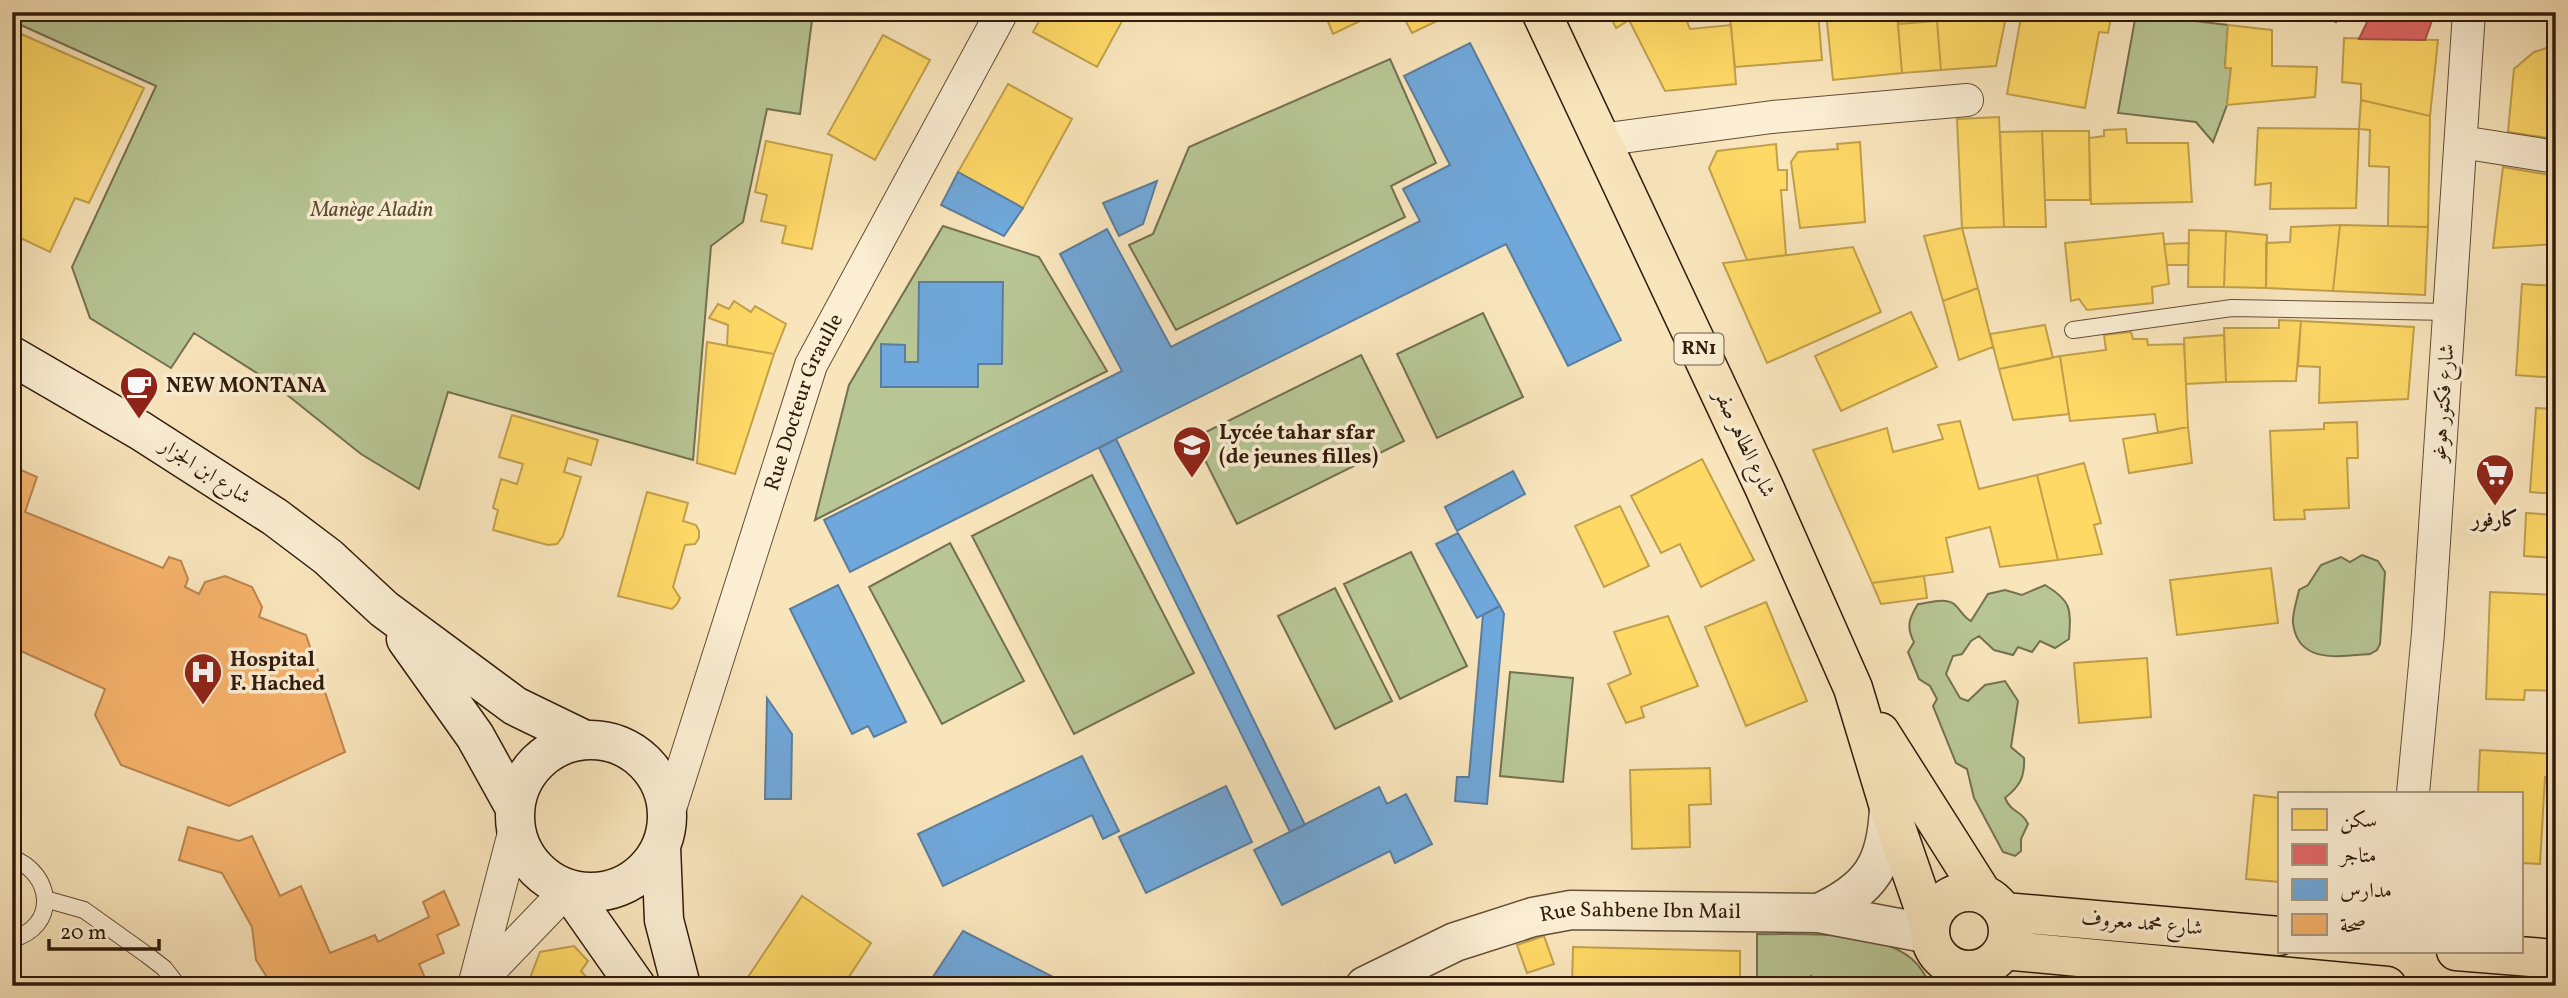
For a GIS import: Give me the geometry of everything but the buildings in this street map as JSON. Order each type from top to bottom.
[{"type":"main road","name":"شارع الطاهر صفر","points":[[1541,12],[1764,487],[1853,688],[1937,950]]},
{"type":"main road","name":"شارع ابن الجزار","points":[[12,356],[141,431],[275,517],[328,557],[384,609],[515,706],[585,740]]},
{"type":"main road","name":"شارع ابن الجزار","points":[[384,609],[475,736],[515,819]]},
{"type":"main road","name":"شارع الطاهر صفر","points":[[1853,688],[1993,903]]},
{"type":"main road","points":[[664,833],[649,866],[632,880],[612,890],[590,893],[568,889],[549,880],[533,866],[522,849],[515,819],[522,783],[537,761],[559,747],[585,740],[626,748],[644,761],[657,778],[665,798],[664,920],[681,986]]},
{"type":"main road","points":[[1819,913],[1844,901],[1865,883],[1880,861],[1888,835],[1889,807]]},
{"type":"main road","points":[[568,889],[636,986]]},
{"type":"main road","points":[[1958,893],[1993,903],[2008,925],[2004,963],[1992,963],[1969,970],[1956,968],[1937,950],[1939,905],[1958,893]]},
{"type":"main road","name":"شارع محمد معروف","points":[[1993,903],[2278,936]]},
{"type":"main road","name":"Rue Sahbene Ibn Mail","points":[[1366,986],[1455,942],[1533,916],[1571,910],[1819,913],[1937,950]]},
{"type":"main road","points":[[2481,953],[2556,959]]},
{"type":"main road","name":"شارع محمد معروف","points":[[2004,963],[2387,986]]},
{"type":"street","name":"Rue Docteur Graulle","points":[[664,833],[708,685],[811,365],[1002,12]]},
{"type":"street","name":"شارع فكتور هوغو","points":[[2413,792],[2428,633],[2469,12]]},
{"type":"street","points":[[1600,140],[1772,117],[1967,100]]},
{"type":"street","points":[[2461,142],[2556,157]]},
{"type":"street","points":[[475,986],[515,819]]},
{"type":"street","points":[[475,986],[568,889]]},
{"type":"lane","points":[[2073,330],[2232,308],[2450,312]]},
{"type":"lane","points":[[12,858],[26,864],[36,873],[43,885],[45,899],[43,912],[37,923],[28,933],[12,939]]},
{"type":"lane","points":[[45,899],[84,910],[164,968],[178,986]]},
{"type":"green space","name":"Manège Aladin","points":[[12,12],[813,12],[800,114],[767,109],[743,222],[711,246],[693,460],[448,392],[419,489],[361,454],[271,382],[194,333],[171,368],[90,318],[72,267],[156,86],[12,21]]},
{"type":"green space","points":[[2136,14],[2228,25],[2225,67],[2231,68],[2227,105],[2213,142],[2196,122],[2118,113]]},
{"type":"green space","points":[[1390,59],[1436,163],[1391,186],[1405,217],[1176,330],[1129,245],[1153,234],[1189,147]]},
{"type":"green space","points":[[943,226],[1039,257],[1107,371],[815,520],[849,385]]},
{"type":"green space","points":[[1483,313],[1523,397],[1437,438],[1397,354]]},
{"type":"green space","points":[[1361,355],[1404,441],[1237,524],[1194,438]]},
{"type":"green space","points":[[1092,475],[1194,673],[1074,734],[972,536]]},
{"type":"green space","points":[[950,543],[1024,681],[942,724],[869,587]]},
{"type":"green space","points":[[1411,552],[1467,666],[1400,699],[1344,584]]},
{"type":"green space","points":[[2362,555],[2378,561],[2385,572],[2380,644],[2377,650],[2370,654],[2346,656],[2312,652],[2303,646],[2293,623],[2299,590],[2308,585],[2321,565],[2341,557],[2350,562]]},
{"type":"green space","points":[[2045,585],[2060,596],[2068,607],[2069,639],[2055,648],[2040,641],[2032,652],[2018,647],[2013,655],[1994,650],[1979,636],[1971,641],[1962,654],[1953,656],[1946,674],[1960,698],[1968,701],[1985,685],[2005,681],[2018,701],[2011,747],[2024,758],[2024,771],[2018,785],[2005,798],[2028,824],[2021,839],[2021,851],[2015,856],[2003,852],[1974,798],[1967,769],[1956,763],[1933,706],[1937,699],[1930,686],[1919,679],[1908,652],[1914,642],[1910,623],[1918,604],[1950,602],[1971,621],[1988,594],[2005,590],[2022,595]]},
{"type":"green space","points":[[1335,588],[1392,701],[1335,729],[1278,616]]},
{"type":"green space","points":[[1510,672],[1573,678],[1563,782],[1500,776]]},
{"type":"green space","points":[[1757,934],[1816,934],[1859,938],[1879,943],[1897,949],[1912,959],[1931,986],[1823,986],[1811,976],[1803,986],[1757,986]]},
{"type":"place","name":"NEW MONTANA","points":[[139,420]]},
{"type":"place","name":"Lycée tahar sfar (de jeunes filles)","points":[[1192,479]]},
{"type":"place","name":"كارفور","points":[[2495,507]]},
{"type":"place","name":"Hospital F. Hached","points":[[203,706]]}]
